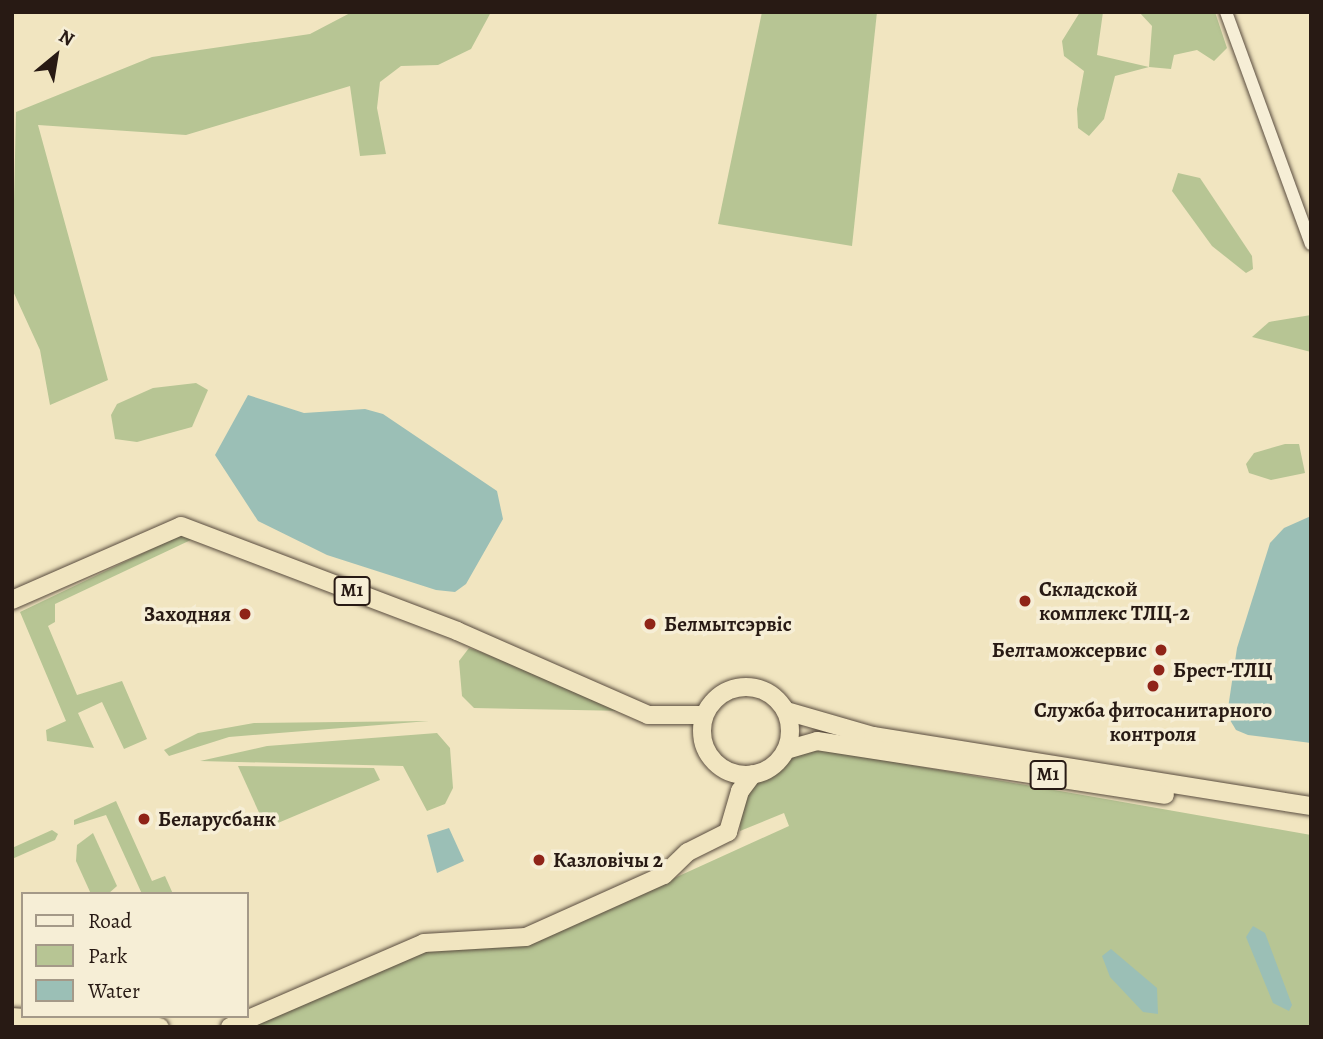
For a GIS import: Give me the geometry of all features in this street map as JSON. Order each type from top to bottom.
[{"type":"highway","name":"М1","points":[[12,600],[181,527],[457,631],[648,715],[704,715],[719,696],[741,687],[768,692],[786,711],[873,736],[1311,806]]},
{"type":"highway","points":[[786,711],[786,750]]},
{"type":"highway","points":[[704,715],[702,739],[712,760],[732,773],[753,774]]},
{"type":"highway","name":"М1","points":[[230,1027],[424,943],[526,937],[664,876],[688,852],[729,832],[740,791],[753,774],[776,764],[786,750],[817,741],[1311,819]]},
{"type":"highway","points":[[27,1018],[160,1027]]},
{"type":"street","points":[[1226,12],[1311,244]]},
{"type":"green space","points":[[352,12],[491,12],[471,49],[438,65],[401,66],[380,82],[377,108],[386,154],[360,156],[350,86],[186,135],[38,125],[108,380],[50,405],[40,350],[12,289],[16,112],[152,57],[310,34]]},
{"type":"green space","points":[[762,12],[877,12],[852,246],[718,224]]},
{"type":"green space","points":[[1080,12],[1103,12],[1097,55],[1149,67],[1115,76],[1104,119],[1089,136],[1078,128],[1077,109],[1084,71],[1064,56],[1062,41]]},
{"type":"green space","points":[[1139,12],[1215,12],[1227,48],[1214,61],[1197,50],[1174,55],[1171,69],[1149,67],[1152,26]]},
{"type":"green space","points":[[1178,173],[1200,178],[1252,256],[1253,269],[1246,273],[1212,246],[1172,191]]},
{"type":"green space","points":[[1311,315],[1311,352],[1252,337],[1269,322]]},
{"type":"green space","points":[[196,383],[208,390],[192,427],[137,442],[115,439],[111,415],[117,404],[153,388]]},
{"type":"green space","points":[[1285,444],[1299,444],[1305,473],[1271,480],[1249,473],[1246,464],[1254,453]]},
{"type":"green space","points":[[183,534],[195,538],[55,604],[55,622],[48,626],[77,695],[122,681],[147,739],[124,749],[102,702],[78,713],[94,748],[47,741],[46,730],[66,721],[20,612]]},
{"type":"green space","points":[[469,648],[628,711],[474,708],[462,696],[459,661]]},
{"type":"green space","points":[[429,721],[229,737],[169,756],[164,750],[198,733],[254,723]]},
{"type":"green space","points":[[437,733],[450,748],[453,788],[445,804],[427,811],[403,766],[200,761],[267,746]]},
{"type":"green space","points":[[820,749],[1311,835],[1311,1027],[248,1027],[441,945],[525,946],[789,826],[784,813],[740,831],[740,805],[753,783],[798,753]]},
{"type":"green space","points":[[238,766],[374,768],[380,780],[266,828]]},
{"type":"green space","points":[[116,801],[152,881],[165,876],[172,892],[141,892],[106,815],[74,825],[74,820]]},
{"type":"green space","points":[[52,830],[58,834],[55,840],[12,859],[12,848]]},
{"type":"green space","points":[[93,833],[117,886],[110,892],[90,892],[76,861],[77,845]]},
{"type":"water","points":[[248,395],[304,413],[365,409],[383,414],[497,491],[503,519],[466,584],[455,592],[436,590],[327,555],[258,521],[215,455]]},
{"type":"water","points":[[1311,516],[1311,743],[1248,735],[1236,730],[1227,715],[1237,648],[1270,543],[1284,528]]},
{"type":"water","points":[[449,828],[464,861],[437,873],[427,835]]},
{"type":"water","points":[[1253,926],[1265,933],[1292,1005],[1289,1011],[1273,1003],[1246,937]]},
{"type":"water","points":[[1111,949],[1157,988],[1158,1014],[1143,1012],[1110,977],[1102,956]]},
{"type":"place","name":"Складской комплекс ТЛЦ-2","points":[[1025,601]]},
{"type":"place","name":"Заходняя","points":[[245,614]]},
{"type":"place","name":"Белмытсэрвіс","points":[[650,624]]},
{"type":"place","name":"Белтаможсервис","points":[[1161,650]]},
{"type":"place","name":"Брест-ТЛЦ","points":[[1159,670]]},
{"type":"place","name":"Служба фитосанитарного контроля","points":[[1153,686]]},
{"type":"place","name":"Беларусбанк","points":[[144,819]]},
{"type":"place","name":"Казловічы 2","points":[[539,860]]}]
